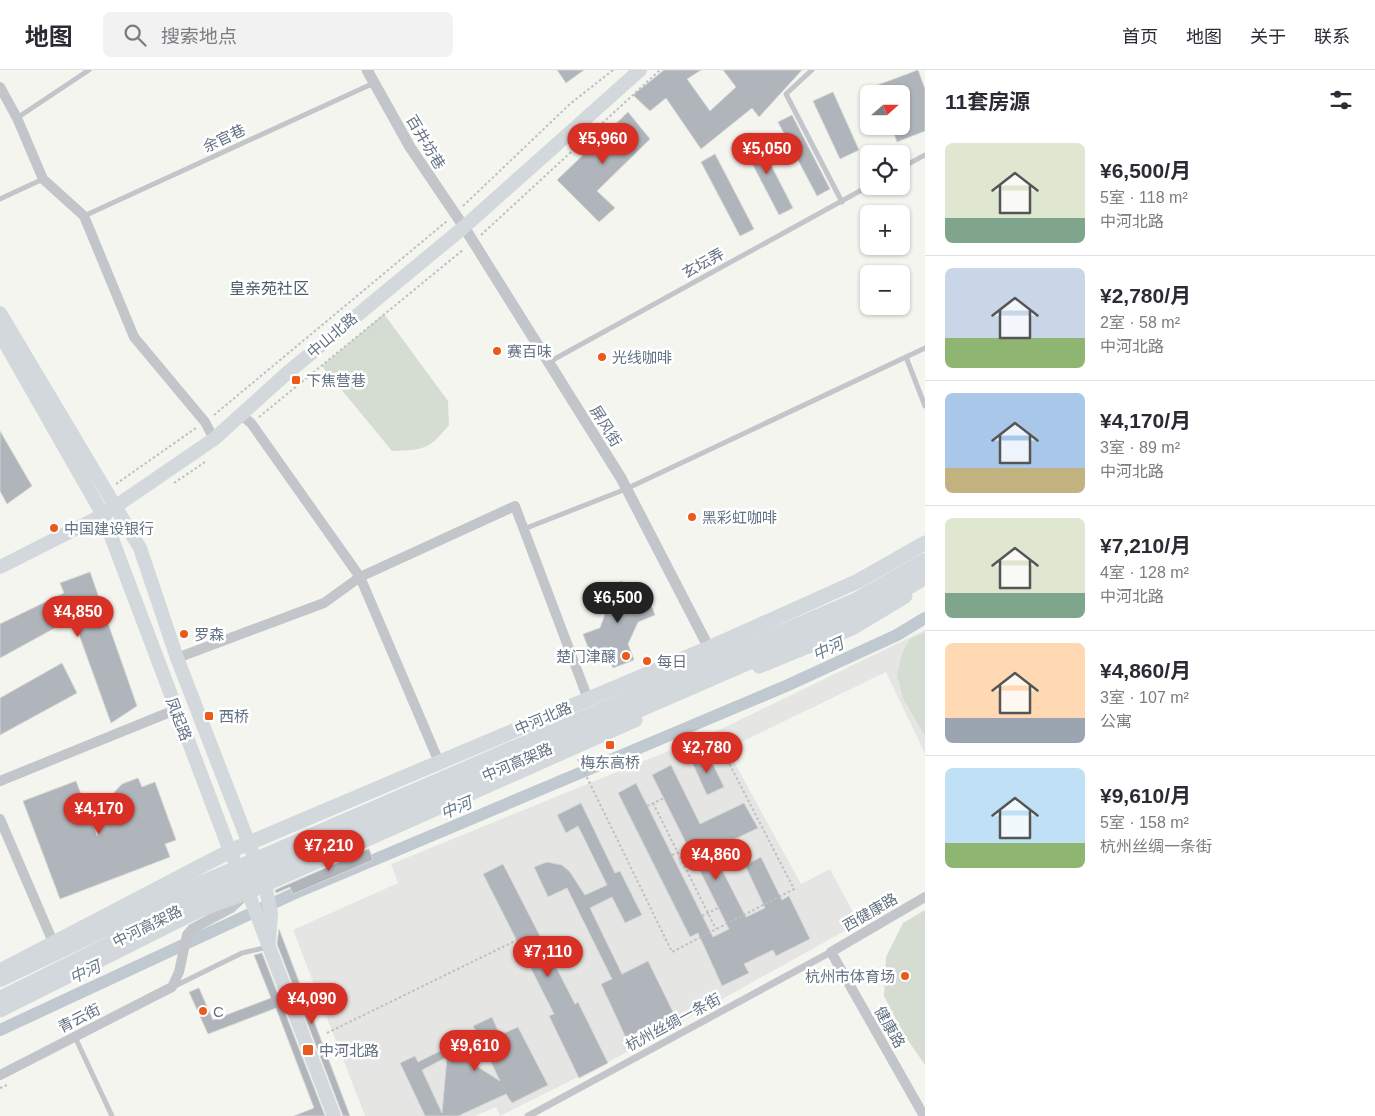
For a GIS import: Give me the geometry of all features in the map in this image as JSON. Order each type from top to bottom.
[{"type":"highway","name":"中河高架路","points":[[0,979],[191,888],[858,600],[925,561]]},
{"type":"highway","name":"中河高架路","points":[[0,999],[194,903],[866,610],[925,577]]},
{"type":"highway","points":[[0,967],[88,937]]},
{"type":"main road","name":"中山北路","points":[[0,567],[102,514],[214,439],[299,363],[464,227],[640,70]]},
{"type":"main road","points":[[0,313],[140,548],[177,658],[250,842],[266,891],[265,916]]},
{"type":"main road","name":"凤起路","points":[[0,334],[102,514],[230,851],[250,898],[265,916],[269,946],[334,1116]]},
{"type":"main road","name":"中河北路","points":[[0,971],[230,851],[709,648],[858,581],[925,543]]},
{"type":"main road","points":[[0,1010],[199,910],[250,898],[725,680],[852,628],[925,585]]},
{"type":"street","name":"百井坊巷","points":[[368,70],[410,147],[454,215],[464,227]]},
{"type":"street","points":[[0,87],[17,118],[43,179],[84,216],[134,337],[205,422],[214,439]]},
{"type":"street","name":"屏风街","points":[[464,227],[626,489],[709,648]]},
{"type":"street","points":[[241,415],[251,423],[360,577],[439,762]]},
{"type":"street","points":[[177,658],[324,604],[360,577],[515,506],[588,699]]},
{"type":"street","points":[[0,781],[176,710]]},
{"type":"street","points":[[0,819],[53,942]]},
{"type":"street","name":"西健康路","points":[[831,952],[925,897]]},
{"type":"street","points":[[172,987],[179,972],[187,935],[192,929],[250,898]]},
{"type":"street","name":"杭州丝绸一条街","points":[[528,1116],[831,952]]},
{"type":"street","name":"健康路","points":[[831,952],[924,1116]]},
{"type":"street","name":"青云街","points":[[0,1075],[172,987]]},
{"type":"lane","points":[[17,118],[89,70]]},
{"type":"lane","points":[[812,70],[786,94],[842,202]]},
{"type":"lane","name":"余官巷","points":[[84,216],[374,83]]},
{"type":"lane","points":[[910,163],[925,155]]},
{"type":"lane","points":[[0,199],[43,179]]},
{"type":"lane","name":"玄坛弄","points":[[549,362],[860,191]]},
{"type":"lane","points":[[524,530],[626,489],[925,348]]},
{"type":"lane","points":[[906,356],[925,406]]},
{"type":"lane","name":"青云街","points":[[172,987],[242,953],[269,946]]},
{"type":"lane","points":[[75,1037],[112,1116]]},
{"type":"path","points":[[106,491],[205,422],[454,215],[570,104],[613,70]]},
{"type":"path","points":[[581,765],[672,952],[794,888],[718,742],[683,758]]},
{"type":"path","points":[[647,806],[664,798]]},
{"type":"path","points":[[653,803],[716,929]]},
{"type":"path","points":[[672,855],[688,847]]},
{"type":"path","points":[[702,916],[718,908]]},
{"type":"path","points":[[327,1032],[517,940]]},
{"type":"shaded area","points":[[384,314],[448,401],[449,425],[430,444],[418,449],[392,451],[322,366]]},
{"type":"shaded area","points":[[925,630],[925,754],[886,672],[727,749],[801,884],[830,869],[859,923],[618,1057],[500,1116],[496,1107],[475,1116],[365,1116],[293,930],[398,883],[391,864],[715,732]]},
{"type":"shaded area","points":[[925,632],[925,736],[903,698],[897,675],[902,654],[910,639]]},
{"type":"shaded area","name":"杭州市体育场","points":[[925,910],[925,1065],[905,1036],[884,996],[886,957],[903,923]]},
{"type":"building","points":[[557,70],[584,70],[566,83]]},
{"type":"building","points":[[664,70],[701,70],[687,79],[710,111],[736,87],[723,70],[802,70],[759,117],[752,108],[701,149],[666,98],[650,111],[633,95]]},
{"type":"building","points":[[918,70],[925,89],[925,131],[897,142],[894,135],[910,135],[910,85],[878,85]]},
{"type":"building","points":[[833,92],[859,150],[840,159],[813,101]]},
{"type":"building","points":[[628,112],[650,139],[597,191],[615,208],[599,222],[557,180]]},
{"type":"building","points":[[792,115],[830,189],[817,196],[778,122]]},
{"type":"building","points":[[755,134],[793,208],[779,215],[741,142]]},
{"type":"building","points":[[715,154],[754,229],[740,236],[701,162]]},
{"type":"building","points":[[0,431],[32,486],[7,504],[0,491]]},
{"type":"building","points":[[90,572],[137,706],[111,723],[73,618],[0,658],[0,624],[64,593],[60,583]]},
{"type":"building","points":[[622,581],[629,599],[646,592],[655,615],[638,622],[628,644],[634,660],[613,668],[607,652],[592,658],[583,634],[600,628],[608,606],[600,590]]},
{"type":"building","points":[[62,663],[77,693],[0,735],[0,698]]},
{"type":"building","points":[[707,752],[724,787],[707,795],[691,760]]},
{"type":"building","points":[[671,765],[700,824],[744,803],[758,828],[712,850],[746,917],[765,908],[745,865],[761,857],[782,900],[789,896],[810,939],[776,956],[773,950],[744,964],[749,973],[722,986],[698,933],[690,937],[618,793],[636,783],[713,937],[729,929],[652,775]]},
{"type":"building","points":[[138,778],[142,787],[155,782],[176,840],[165,844],[170,857],[60,899],[23,801],[76,781],[97,836],[109,798],[122,784]]},
{"type":"building","points":[[581,803],[615,873],[620,871],[642,915],[625,923],[612,897],[590,908],[622,974],[648,961],[674,1014],[626,1038],[601,984],[612,979],[567,888],[548,897],[534,867],[547,862],[562,865],[570,872],[585,895],[607,885],[578,826],[566,833],[557,815]]},
{"type":"building","points":[[369,849],[373,860],[293,894],[290,887],[276,893],[275,890]]},
{"type":"building","points":[[503,864],[575,1004],[578,1002],[608,1063],[579,1078],[549,1016],[554,1014],[483,874]]},
{"type":"building","points":[[279,929],[350,1116],[343,1116],[277,944]]},
{"type":"building","points":[[262,953],[325,1116],[294,1116],[314,1108],[276,1008],[208,1034],[189,992],[199,988],[213,1020],[271,998],[254,955]]},
{"type":"building","points":[[492,1017],[500,1035],[518,1027],[548,1085],[512,1103],[506,1094],[458,1116],[425,1116],[400,1063],[415,1056],[418,1062],[477,1033],[473,1026]],"holes":[[[481,1041],[500,1081],[456,1053]],[[447,1057],[442,1113],[422,1070]]]},
{"type":"waterway","name":"中河","points":[[0,1030],[293,894],[786,686],[897,635],[925,618]]},
{"type":"place","name":"赛百味","points":[[497,351]]},
{"type":"place","name":"光线咖啡","points":[[602,357]]},
{"type":"place","name":"下焦营巷","points":[[296,380]]},
{"type":"place","name":"黑彩虹咖啡","points":[[692,517]]},
{"type":"place","name":"中国建设银行","points":[[54,528]]},
{"type":"place","name":"罗森","points":[[184,634]]},
{"type":"place","name":"楚门津醸","points":[[626,656]]},
{"type":"place","name":"每日","points":[[647,661]]},
{"type":"place","name":"西桥","points":[[209,716]]},
{"type":"place","name":"梅东高桥","points":[[610,745]]},
{"type":"place","name":"杭州市体育场","points":[[905,976]]},
{"type":"place","name":"C","points":[[203,1011]]},
{"type":"place","name":"中河北路","points":[[308,1050]]},
{"type":"district","name":"皇亲苑社区","points":[[269,288]]}]
